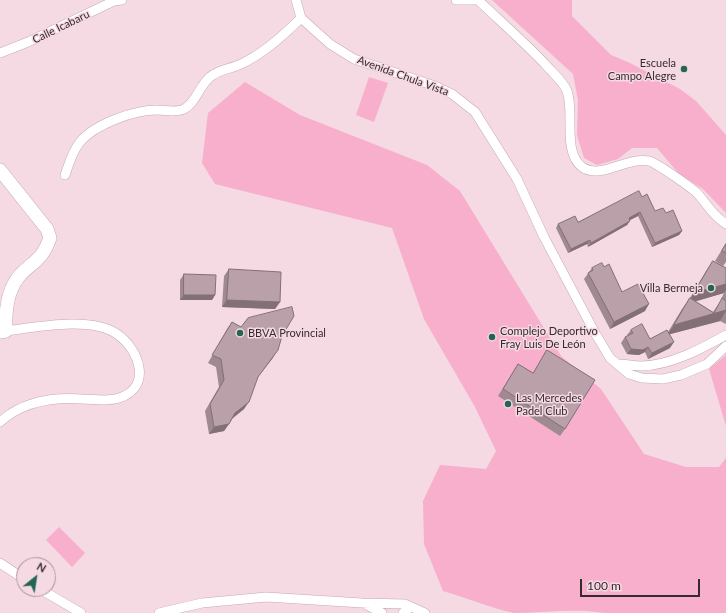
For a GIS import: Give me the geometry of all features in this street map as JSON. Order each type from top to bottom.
[{"type":"street","name":"Calle Icabaru","points":[[0,53],[28,42],[114,2],[122,0]]},
{"type":"street","points":[[65,175],[72,155],[81,141],[93,131],[128,114],[156,110],[183,110],[191,104],[201,86],[211,76],[241,64],[286,33],[301,18],[296,0]]},
{"type":"street","points":[[456,0],[474,0]]},
{"type":"street","points":[[478,0],[533,51],[567,90],[569,101],[570,137],[574,155],[581,167],[592,172],[602,172],[626,162],[651,161],[696,193],[718,219],[726,224]]},
{"type":"street","name":"Avenida Chula Vista","points":[[301,18],[330,44],[354,59],[446,91],[465,103],[475,112],[517,180],[544,236],[595,333],[610,358],[629,374],[642,378],[663,379],[694,371],[707,364],[726,346]]},
{"type":"street","points":[[0,170],[47,229],[50,238],[40,258],[13,283],[3,331],[61,325],[101,326],[114,331],[128,343],[137,359],[140,372],[135,386],[125,395],[118,398],[106,400],[70,398],[37,402],[18,409],[0,422]]},
{"type":"street","points":[[617,364],[642,366],[659,364],[699,349],[726,335]]},
{"type":"street","points":[[0,563],[16,574]]},
{"type":"street","points":[[54,597],[81,613]]},
{"type":"street","points":[[159,613],[202,603],[266,597],[405,604],[424,613]]},
{"type":"street","points":[[362,603],[382,613]]},
{"type":"street","points":[[403,613],[411,607]]},
{"type":"shaded area","points":[[492,0],[572,0],[572,16],[611,55],[630,63],[680,89],[696,101],[726,135],[726,213],[703,189],[679,174],[657,148],[632,148],[618,159],[597,165],[584,158],[577,135],[578,100],[573,74]]},
{"type":"shaded area","points":[[369,77],[388,83],[374,122],[356,115]]},
{"type":"shaded area","name":"Complejo Deportivo Fray Luis De León","points":[[245,82],[300,115],[427,165],[460,191],[561,356],[601,389],[644,454],[686,467],[719,467],[726,458],[726,613],[604,613],[570,611],[514,613],[443,591],[424,544],[423,501],[440,465],[486,469],[496,451],[475,407],[424,319],[392,228],[215,184],[202,163],[208,113]]},
{"type":"shaded area","points":[[726,355],[726,426],[709,369]]},
{"type":"shaded area","points":[[59,527],[85,553],[72,567],[46,540]]},
{"type":"building","points":[[639,191],[642,197],[647,194],[655,211],[663,208],[666,213],[673,210],[682,231],[655,243],[640,212],[629,218],[630,221],[591,243],[590,240],[571,249],[558,224],[575,216],[578,222]]},
{"type":"building","points":[[726,244],[726,253],[722,251]]},
{"type":"building","points":[[713,261],[726,268],[726,284],[694,293]]},
{"type":"building","points":[[602,263],[604,267],[609,264],[622,292],[638,284],[649,304],[614,322],[588,273],[593,270],[592,268]]},
{"type":"building","points":[[229,269],[281,272],[280,302],[227,300]]},
{"type":"building","points":[[184,274],[216,275],[215,295],[184,295]]},
{"type":"building","points":[[690,298],[714,313],[722,298],[726,301],[726,310],[674,325]]},
{"type":"building","points":[[292,307],[294,316],[282,336],[278,350],[258,377],[249,402],[235,413],[229,424],[214,427],[210,404],[224,380],[221,359],[212,355],[232,322],[241,327],[248,318]]},
{"type":"building","points":[[642,324],[650,339],[667,330],[674,342],[652,353],[648,347],[643,350],[631,349],[625,337],[633,333],[631,330]]},
{"type":"building","points":[[547,350],[595,380],[565,429],[503,389],[518,364],[533,373]]},
{"type":"place","name":"Escuela Campo Alegre","points":[[684,69]]},
{"type":"place","name":"Villa Bermeja","points":[[711,288]]},
{"type":"place","name":"BBVA Provincial","points":[[240,333]]},
{"type":"place","name":"Complejo Deportivo Fray Luis De León","points":[[492,337]]},
{"type":"place","name":"Las Mercedes Padel Club","points":[[508,404]]}]
